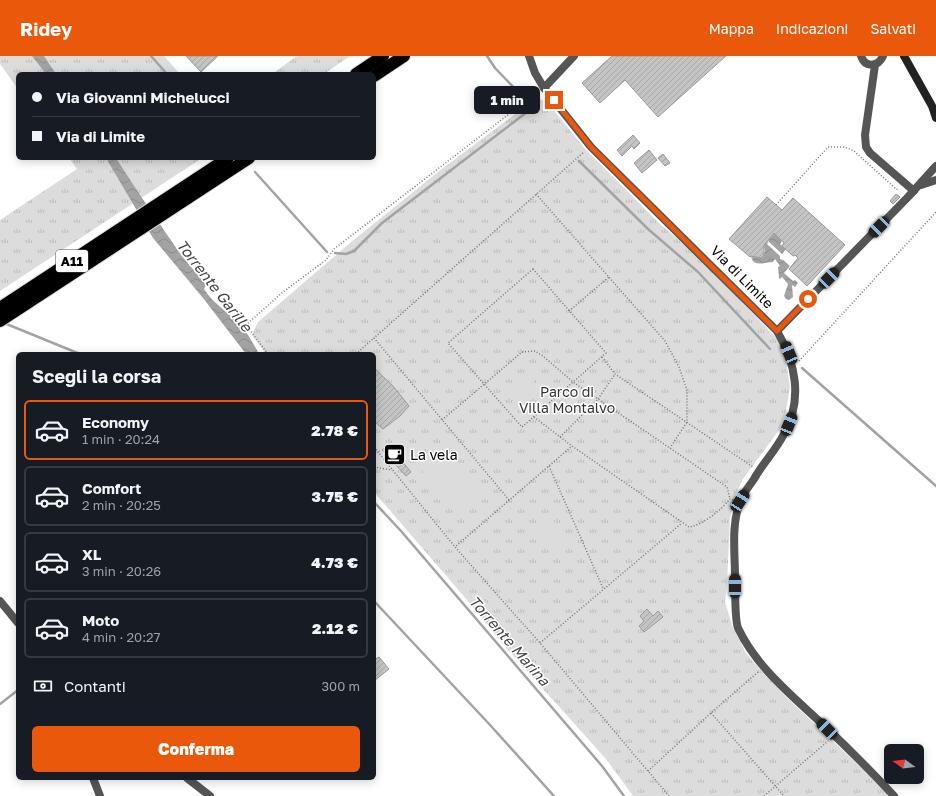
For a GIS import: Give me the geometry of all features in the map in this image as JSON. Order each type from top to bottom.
[{"type":"highway","points":[[359,72],[383,56]]},
{"type":"highway","points":[[376,75],[404,56]]},
{"type":"highway","name":"A11","points":[[0,308],[225,160]]},
{"type":"highway","name":"A11","points":[[0,321],[246,160]]},
{"type":"main road","points":[[904,56],[934,108],[936,118]]},
{"type":"street","name":"Via di Limite","points":[[529,56],[535,73],[544,88],[591,147],[777,331],[784,342],[793,365],[796,388],[793,413],[784,434],[740,501],[735,520],[735,586],[737,626],[750,650],[764,667],[789,694],[871,771],[894,796]]},
{"type":"street","points":[[544,88],[574,56]]},
{"type":"street","points":[[861,56],[865,63],[875,65],[882,60],[883,56]]},
{"type":"street","points":[[875,65],[864,135],[866,147],[872,155],[913,192]]},
{"type":"street","points":[[777,331],[913,192],[936,166]]},
{"type":"street","points":[[913,192],[936,180]]},
{"type":"street","points":[[0,601],[16,621]]},
{"type":"street","points":[[94,780],[100,796]]},
{"type":"street","points":[[190,780],[210,796]]},
{"type":"path","points":[[266,352],[246,325],[283,292],[326,260],[334,249],[522,104],[539,88],[544,88]]},
{"type":"path","points":[[776,205],[828,147],[845,148],[854,151],[896,189],[913,192]]},
{"type":"path","points":[[358,352],[581,154]]},
{"type":"path","points":[[536,194],[665,341],[679,367],[687,390],[687,422],[670,448]]},
{"type":"path","points":[[796,364],[936,212]]},
{"type":"path","points":[[533,269],[606,353],[602,357],[522,427],[448,343],[533,269]]},
{"type":"path","points":[[569,311],[609,277]]},
{"type":"path","points":[[374,338],[510,500]]},
{"type":"path","points":[[442,420],[522,352],[535,351],[573,382],[727,487],[730,499]]},
{"type":"path","points":[[602,357],[615,374],[759,470]]},
{"type":"path","points":[[560,437],[598,399],[615,374]]},
{"type":"path","points":[[534,417],[572,446],[689,527],[697,526],[724,507],[730,499]]},
{"type":"path","points":[[455,547],[572,446]]},
{"type":"path","points":[[376,450],[455,547],[540,643],[669,796]]},
{"type":"path","points":[[549,466],[604,589]]},
{"type":"path","points":[[376,467],[393,471]]},
{"type":"path","points":[[730,499],[740,501]]},
{"type":"path","points":[[540,643],[682,522]]},
{"type":"path","points":[[648,771],[711,712],[764,667]]},
{"type":"path","points":[[711,712],[784,796]]},
{"type":"path","points":[[764,796],[834,736]]},
{"type":"green space","points":[[0,56],[164,56],[178,72],[16,72],[16,86],[0,64]]},
{"type":"green space","points":[[297,56],[350,56],[327,72],[275,72]]},
{"type":"green space","name":"Parco di Villa Montalvo","points":[[537,98],[547,102],[586,150],[660,224],[701,259],[781,343],[786,361],[790,387],[786,411],[779,430],[743,479],[735,495],[730,519],[725,602],[733,628],[746,653],[785,696],[868,774],[888,796],[633,796],[606,759],[507,649],[376,494],[376,352],[265,352],[252,335],[258,322],[350,243],[443,168]]},
{"type":"green space","points":[[70,160],[199,160],[0,291],[0,220],[77,169]]},
{"type":"green space","points":[[517,377],[534,379],[532,397],[515,395]]},
{"type":"green space","points":[[444,452],[479,493],[457,510],[422,471]]},
{"type":"green space","points":[[553,520],[573,544],[556,557],[537,534]]},
{"type":"water","points":[[32,56],[44,56],[55,72],[44,72]]},
{"type":"water","points":[[107,160],[117,160],[181,255],[206,285],[204,289],[208,295],[242,327],[258,352],[244,352],[203,298],[153,238]]},
{"type":"water","points":[[774,233],[782,241],[780,244],[786,249],[782,254],[768,241]]},
{"type":"water","points":[[767,241],[767,244],[780,256],[780,259],[790,266],[784,273],[793,281],[795,280],[798,283],[795,287],[792,285],[793,297],[789,300],[784,296],[788,284],[782,277],[780,279],[779,278],[778,267],[780,266],[775,259],[773,262],[760,264],[752,260],[751,256],[763,257],[765,251],[764,245]]},
{"type":"building","points":[[186,56],[218,56],[201,72]]},
{"type":"building","points":[[612,56],[726,56],[658,117],[625,80],[600,103],[582,83]]},
{"type":"building","points":[[633,135],[640,143],[634,149],[632,146],[622,156],[617,150]]},
{"type":"building","points":[[649,150],[657,160],[642,173],[634,163]]},
{"type":"building","points":[[663,154],[670,163],[665,166],[658,158]]},
{"type":"building","points":[[896,194],[900,197],[893,204],[890,201]]},
{"type":"building","points":[[767,197],[782,210],[793,198],[845,245],[807,286],[789,269],[798,258],[795,255],[793,256],[782,246],[784,243],[774,233],[764,245],[764,255],[761,258],[750,257],[729,239]]},
{"type":"building","points":[[376,370],[393,386],[409,406],[400,416],[383,429],[376,423]]},
{"type":"building","points":[[388,445],[411,472],[406,476],[382,450]]},
{"type":"building","points":[[647,609],[653,616],[658,611],[663,617],[644,632],[639,626],[644,621],[640,616]]},
{"type":"building","points":[[379,657],[389,669],[376,679],[376,659]]},
{"type":"waterway","points":[[151,56],[165,72]]},
{"type":"waterway","points":[[487,56],[495,68],[523,97]]},
{"type":"waterway","points":[[335,253],[346,254],[354,251],[382,223],[527,112],[536,112]]},
{"type":"waterway","points":[[579,161],[648,229],[698,272],[770,349]]},
{"type":"waterway","points":[[255,172],[327,252]]},
{"type":"waterway","name":"Torrente Marina","points":[[4,323],[75,352]]},
{"type":"waterway","points":[[802,368],[936,486]]},
{"type":"waterway","name":"Torrente Marina","points":[[376,504],[401,531],[602,766],[624,796]]},
{"type":"waterway","points":[[376,603],[554,796]]},
{"type":"waterway","points":[[0,704],[16,692]]},
{"type":"place","name":"La vela","points":[[394,455]]},
{"type":"route","points":[[554,100],[591,147],[777,331],[808,299]]},
{"type":"water label","name":"Torrente Garille","points":[[214,286]]}]
